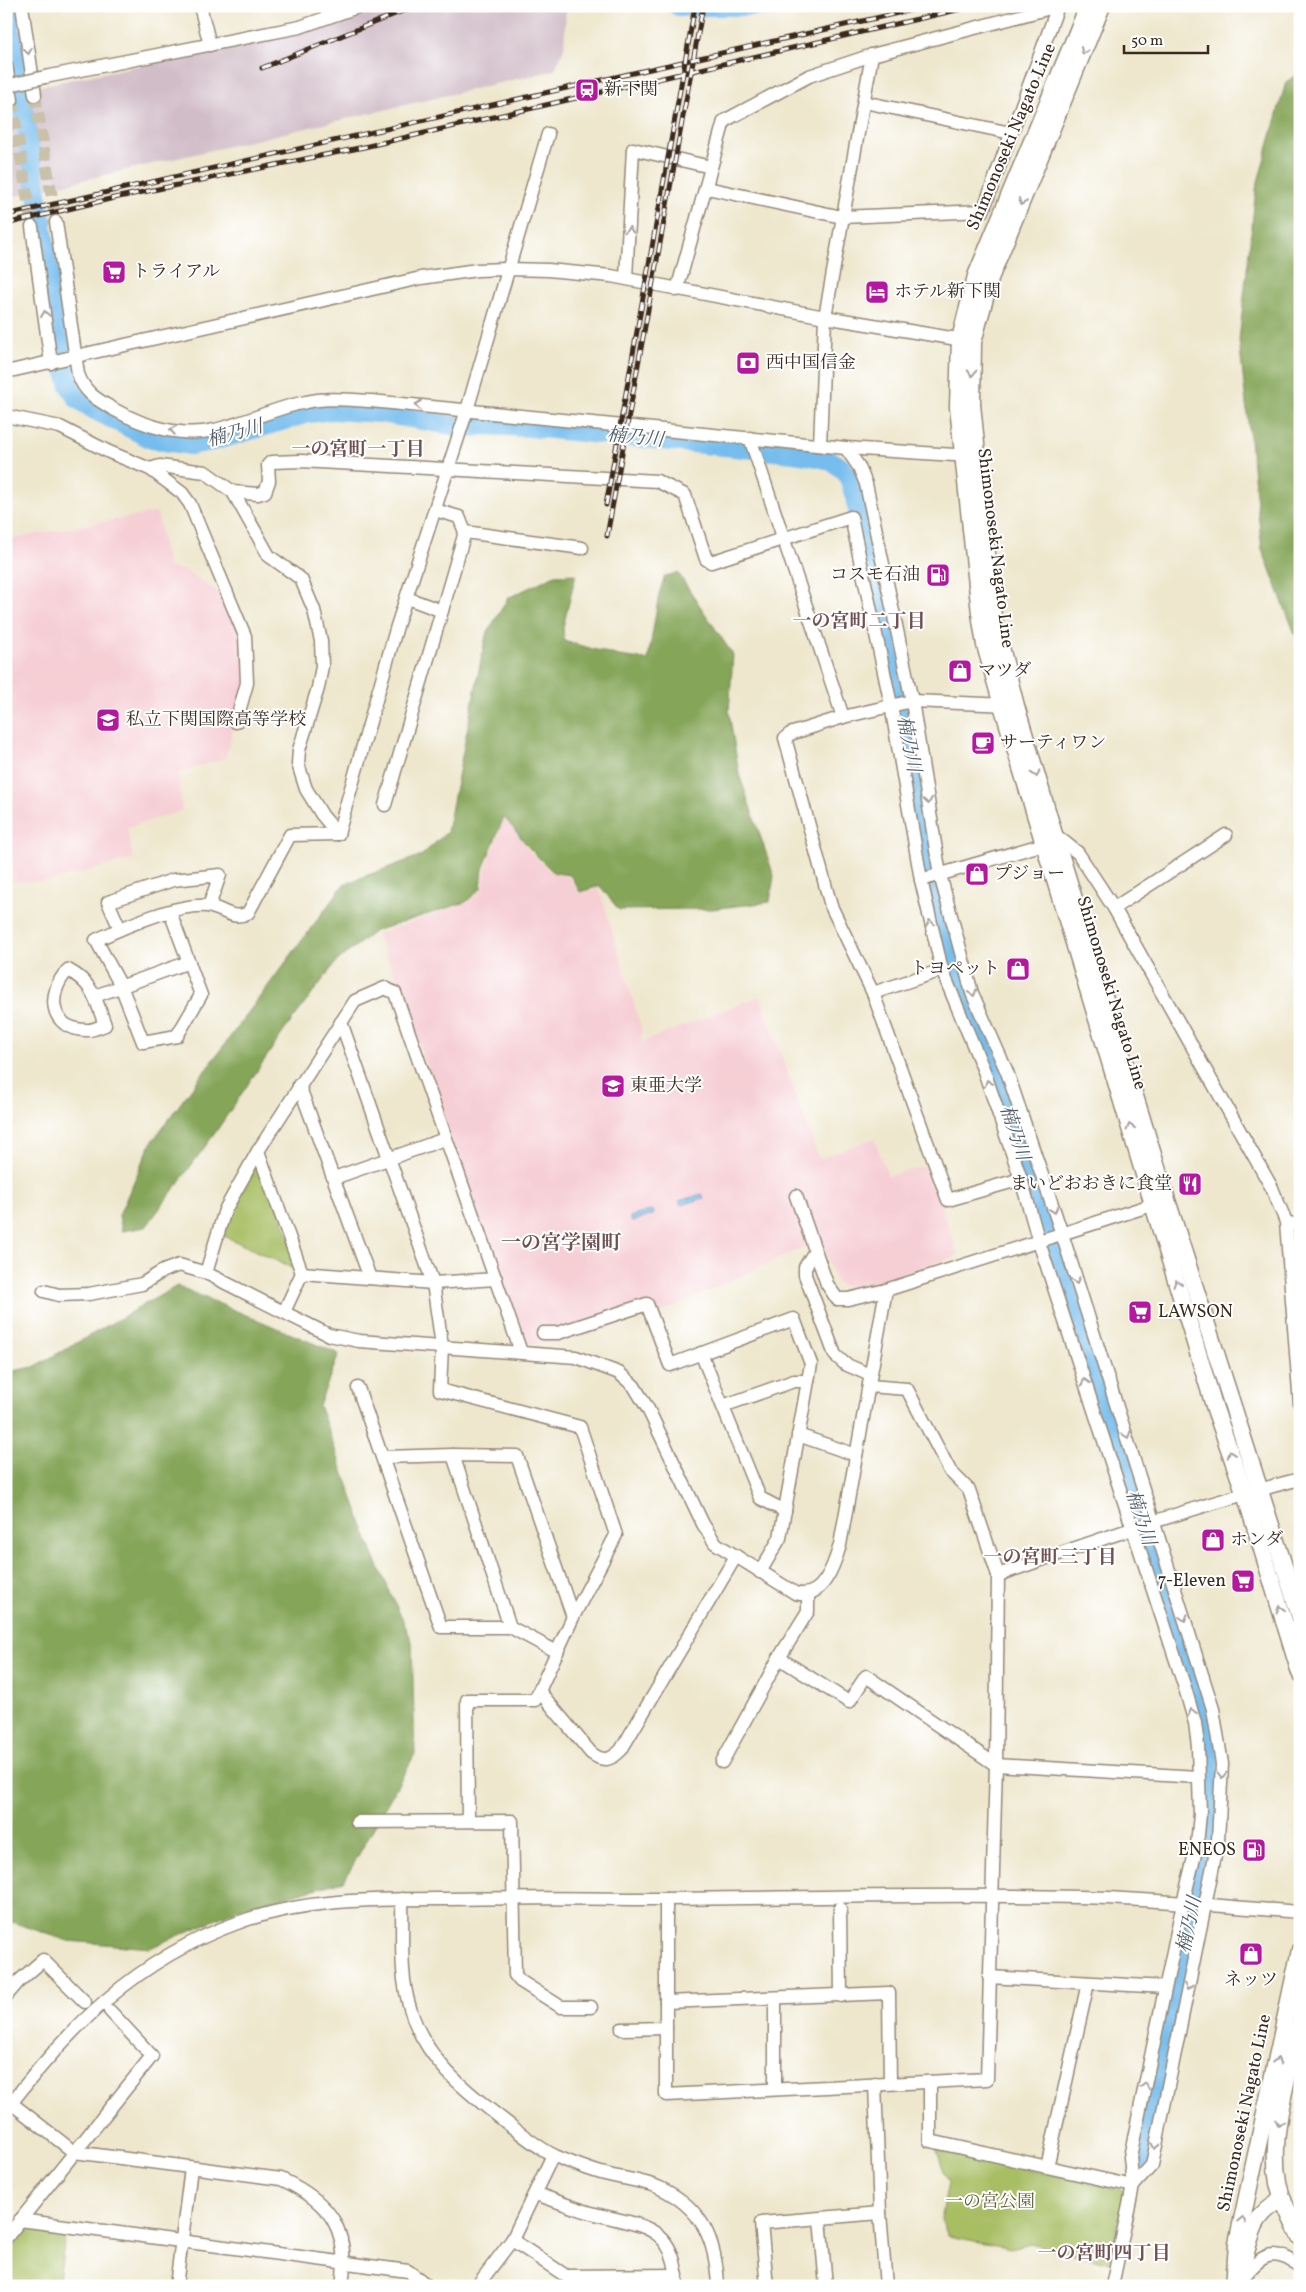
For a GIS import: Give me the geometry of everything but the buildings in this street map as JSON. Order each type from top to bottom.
[{"type":"main road","name":"Shimonoseki Nagato Line","points":[[1088,6],[976,276],[967,341],[972,404],[970,456],[993,616],[1009,705],[1052,839],[1160,1202],[1252,1492],[1300,1672]]},
{"type":"main road","name":"Shimonoseki Nagato Line","points":[[967,341],[991,276],[1102,6]]},
{"type":"main road","name":"Shimonoseki Nagato Line","points":[[1252,1492],[1300,1616]]},
{"type":"main road","name":"Shimonoseki Nagato Line","points":[[1235,2286],[1237,2242],[1300,1950]]},
{"type":"main road","name":"Shimonoseki Nagato Line","points":[[1235,2286],[1256,2221],[1271,2205],[1285,2204],[1277,2173],[1276,2135],[1300,2024]]},
{"type":"main road","points":[[1285,2204],[1300,2228]]},
{"type":"main road","points":[[1285,2204],[1300,2237]]},
{"type":"street","points":[[22,6],[35,95]]},
{"type":"street","points":[[200,6],[210,45]]},
{"type":"street","points":[[6,86],[300,27],[360,6]]},
{"type":"street","points":[[678,290],[724,121],[810,76],[872,55],[1058,6]]},
{"type":"street","points":[[707,188],[842,217],[983,211],[1058,6]]},
{"type":"street","points":[[820,444],[825,317],[872,55]]},
{"type":"street","points":[[6,65],[12,100]]},
{"type":"street","points":[[864,102],[1011,132]]},
{"type":"street","points":[[338,834],[360,752],[467,410],[548,134]]},
{"type":"street","points":[[626,278],[633,150],[712,167]]},
{"type":"street","points":[[56,222],[76,358],[82,385],[91,396],[139,421],[187,432],[212,430],[284,407],[317,400],[371,400],[846,448],[970,456]]},
{"type":"street","points":[[32,227],[51,362]]},
{"type":"street","points":[[6,372],[76,358],[421,278],[477,270],[507,269],[548,270],[626,278],[678,290],[967,341]]},
{"type":"street","points":[[6,416],[60,427],[109,452],[150,468],[182,493],[190,504],[233,603],[245,636],[247,684],[236,722]]},
{"type":"street","points":[[750,438],[843,717]]},
{"type":"street","points":[[846,448],[859,467],[866,484],[912,701],[940,875],[972,993],[1007,1072],[1213,1709],[1222,1764],[1218,1841],[1152,2164],[1133,2186]]},
{"type":"street","points":[[233,492],[258,494],[265,492],[269,481],[268,465],[271,462],[301,461],[656,481],[672,487],[685,495],[706,559],[710,562],[783,537],[851,517],[891,704],[920,880],[942,970],[984,1071],[1021,1179],[1135,1527],[1195,1724],[1200,1814],[1197,1845],[1130,2157],[1133,2186],[1112,2286]]},
{"type":"street","points":[[150,468],[160,466],[205,472],[233,492],[269,556],[301,579],[314,610],[321,641],[322,666],[318,688],[299,750],[298,764],[306,789],[322,815],[338,834]]},
{"type":"street","points":[[385,805],[465,532],[459,517],[435,510]]},
{"type":"street","points":[[465,532],[582,548]]},
{"type":"street","points":[[407,598],[442,611]]},
{"type":"street","points":[[1009,705],[912,701],[891,704],[843,717],[790,734],[785,738],[831,906],[873,993],[948,1200],[1021,1179]]},
{"type":"street","points":[[170,912],[201,995],[177,1036],[143,1042],[121,986],[96,940],[120,929],[170,912],[191,907],[209,906],[226,914],[240,917],[248,913],[290,835],[338,834]]},
{"type":"street","points":[[1114,908],[1226,835]]},
{"type":"street","points":[[920,880],[1052,839],[1078,853],[1114,908],[1272,1188],[1286,1222],[1300,1405]]},
{"type":"street","points":[[120,929],[108,902],[172,880],[220,875],[209,906]]},
{"type":"street","points":[[95,996],[189,962]]},
{"type":"street","points":[[68,970],[82,977],[95,996],[105,1025],[87,1031],[67,1026],[56,1014],[53,995],[61,977],[68,970]]},
{"type":"street","points":[[873,993],[942,970]]},
{"type":"street","points":[[206,1273],[224,1210],[299,1085],[355,1001],[385,988],[396,993],[521,1352]]},
{"type":"street","points":[[341,1022],[433,1283],[442,1346],[440,1390],[580,1427],[616,1535],[573,1617],[535,1700],[467,1700],[468,1821]]},
{"type":"street","points":[[299,1085],[370,1278]]},
{"type":"street","points":[[334,1178],[442,1140]]},
{"type":"street","points":[[258,1151],[302,1273],[284,1312]]},
{"type":"street","points":[[796,1196],[827,1284],[837,1299],[848,1299],[886,1290],[1160,1202]]},
{"type":"street","points":[[1286,1222],[1300,1226]]},
{"type":"street","points":[[666,1899],[666,2095],[987,2079],[996,1765],[998,1575],[969,1490],[950,1471],[907,1389],[869,1380],[835,1355],[805,1275],[805,1267],[815,1251]]},
{"type":"street","points":[[44,1291],[59,1296],[76,1296],[107,1291],[142,1284],[163,1270],[179,1265],[206,1273],[329,1335],[359,1340],[521,1352],[584,1360],[619,1373],[634,1386],[648,1409],[714,1543],[795,1593],[808,1594],[820,1588],[834,1564],[840,1545],[886,1290]]},
{"type":"street","points":[[302,1273],[433,1283],[496,1279]]},
{"type":"street","points":[[543,1332],[558,1333],[647,1304],[670,1365],[794,1319],[810,1364],[808,1381],[780,1538],[760,1572]]},
{"type":"street","points":[[701,1353],[760,1498],[785,1511]]},
{"type":"street","points":[[723,1406],[794,1381],[808,1381]]},
{"type":"street","points":[[358,1388],[441,1627],[510,1627],[557,1652]]},
{"type":"street","points":[[798,1435],[856,1455]]},
{"type":"street","points":[[453,1455],[510,1627]]},
{"type":"street","points":[[383,1457],[517,1456],[573,1617]]},
{"type":"street","points":[[998,1575],[1135,1527],[1300,1479]]},
{"type":"street","points":[[539,1691],[591,1753],[606,1761],[613,1758],[620,1750],[736,1556]]},
{"type":"street","points":[[722,1762],[779,1658],[808,1611],[808,1594]]},
{"type":"street","points":[[779,1658],[849,1702],[866,1676],[996,1765],[1198,1777]]},
{"type":"street","points":[[357,1822],[512,1821],[515,1975],[520,1981],[561,2007],[591,2007]]},
{"type":"street","points":[[342,2286],[345,2262],[341,2239],[332,2218],[319,2201],[303,2189],[281,2179],[74,2152],[8,2104],[63,2041],[128,1980],[183,1946],[238,1922],[280,1910],[329,1902],[513,1898],[1080,1897],[1300,1912]]},
{"type":"street","points":[[402,1899],[406,1993],[422,2038],[448,2075],[527,2138],[553,2155],[605,2174],[659,2187],[675,2197],[700,2220],[710,2236],[717,2263],[718,2286]]},
{"type":"street","points":[[840,1908],[841,1996]]},
{"type":"street","points":[[6,1996],[18,1982],[43,1960],[85,2002]]},
{"type":"street","points":[[989,1977],[1165,1987]]},
{"type":"street","points":[[1047,2166],[1088,1983]]},
{"type":"street","points":[[666,2002],[889,1993],[890,2084]]},
{"type":"street","points":[[775,1999],[775,2089]]},
{"type":"street","points":[[6,2238],[152,2056],[110,2011]]},
{"type":"street","points":[[622,2028],[666,2028]]},
{"type":"street","points":[[930,2082],[930,2141],[1133,2186]]},
{"type":"street","points":[[875,2084],[880,2213],[886,2286]]},
{"type":"street","points":[[477,2286],[512,2240],[536,2194],[553,2155]]},
{"type":"street","points":[[176,2286],[190,2168]]},
{"type":"street","points":[[512,2240],[566,2276],[677,2280],[670,2246],[648,2227],[619,2218],[594,2214],[536,2194]]},
{"type":"street","points":[[767,2286],[761,2223],[880,2213]]},
{"type":"street","points":[[820,2219],[826,2286]]},
{"type":"street","points":[[20,2220],[408,2271],[418,2283]]},
{"type":"street","points":[[1235,2286],[1258,2260],[1271,2255],[1282,2255],[1300,2267]]},
{"type":"shaded area","points":[[375,6],[566,6],[564,48],[555,70],[6,198],[6,93],[300,32],[353,16]]},
{"type":"shaded area","points":[[157,512],[168,567],[187,571],[233,603],[245,636],[247,683],[225,758],[178,773],[182,811],[127,827],[133,859],[51,881],[12,882],[6,832],[6,540]]},
{"type":"shaded area","name":"東亜大学","points":[[505,819],[530,852],[553,874],[569,877],[579,894],[599,888],[641,1027],[642,1042],[760,996],[819,1159],[874,1138],[888,1176],[928,1165],[958,1256],[858,1288],[842,1287],[834,1279],[822,1242],[800,1249],[658,1314],[560,1342],[522,1344],[398,981],[376,934],[467,903],[483,889],[485,870]]},
{"type":"green space","points":[[1300,72],[1300,647],[1262,549],[1239,340],[1256,189],[1286,82]]},
{"type":"green space","points":[[678,573],[733,655],[729,712],[739,774],[774,876],[770,902],[712,909],[619,910],[600,886],[580,892],[570,875],[554,873],[531,850],[504,817],[483,869],[481,888],[466,902],[375,931],[337,961],[284,1031],[215,1133],[146,1227],[122,1231],[119,1215],[151,1143],[344,884],[422,855],[447,832],[486,635],[508,598],[555,575],[576,574],[563,627],[564,641],[619,656],[648,660],[659,594],[665,576]]},
{"type":"green space","points":[[258,1151],[302,1273],[218,1233]]},
{"type":"green space","points":[[177,1286],[339,1354],[319,1405],[373,1554],[412,1641],[415,1754],[344,1881],[240,1909],[150,1948],[68,1941],[6,1920],[6,1372],[34,1367]]},
{"type":"green space","name":"一の宮公園","points":[[936,2148],[1122,2190],[1124,2194],[1110,2263],[1030,2243],[1011,2248],[948,2236],[941,2220],[948,2183]]},
{"type":"green space","points":[[30,2226],[66,2231],[58,2286],[6,2283],[6,2257],[8,2249],[15,2235]]},
{"type":"water","points":[[702,1194],[704,1198],[681,1205],[679,1201]]},
{"type":"water","points":[[653,1210],[654,1214],[632,1222],[630,1217]]},
{"type":"waterway","name":"楠乃川","points":[[7,6],[65,369],[70,386],[78,399],[95,410],[152,439],[191,445],[213,441],[309,413],[332,410],[380,413],[468,428],[484,425],[530,427],[793,453],[815,456],[830,461],[842,468],[847,474],[855,497],[898,694],[947,951],[969,1016],[987,1052],[1061,1271],[1203,1710],[1210,1774],[1208,1839],[1141,2159]]},
{"type":"waterway","points":[[678,6],[776,6]]},
{"type":"tunnel","points":[[35,95],[56,222]]},
{"type":"tunnel","points":[[12,100],[32,227]]},
{"type":"railway","points":[[262,68],[415,6]]},
{"type":"railway","points":[[606,505],[695,6]]},
{"type":"railway","points":[[607,536],[703,6]]},
{"type":"railway","points":[[6,215],[929,6]]},
{"type":"railway","points":[[6,224],[114,198],[364,147],[974,6]]},
{"type":"place","name":"新下関","points":[[587,90]]},
{"type":"place","name":"トライアル","points":[[114,272]]},
{"type":"place","name":"ホテル新下関","points":[[877,292]]},
{"type":"place","name":"西中国信金","points":[[748,363]]},
{"type":"place","name":"コスモ石油","points":[[938,575]]},
{"type":"place","name":"マツダ","points":[[960,671]]},
{"type":"place","name":"私立下関国際高等学校","points":[[108,720]]},
{"type":"place","name":"サーティワン","points":[[983,743]]},
{"type":"place","name":"プジョー","points":[[977,874]]},
{"type":"place","name":"トヨペット","points":[[1018,969]]},
{"type":"place","name":"東亜大学","points":[[613,1086]]},
{"type":"place","name":"まいどおおきに食堂","points":[[1190,1184]]},
{"type":"place","name":"LAWSON","points":[[1140,1312]]},
{"type":"place","name":"ホンダ","points":[[1213,1540]]},
{"type":"place","name":"7-Eleven","points":[[1243,1581]]},
{"type":"place","name":"ENEOS","points":[[1254,1850]]},
{"type":"place","name":"ネッツ","points":[[1251,1954]]},
{"type":"district","name":"一の宮町一丁目","points":[[358,450]]},
{"type":"district","name":"一の宮町二丁目","points":[[859,622]]},
{"type":"district","name":"一の宮学園町","points":[[561,1244]]},
{"type":"district","name":"一の宮町三丁目","points":[[1050,1558]]},
{"type":"district","name":"一の宮町四丁目","points":[[1104,2254]]}]
